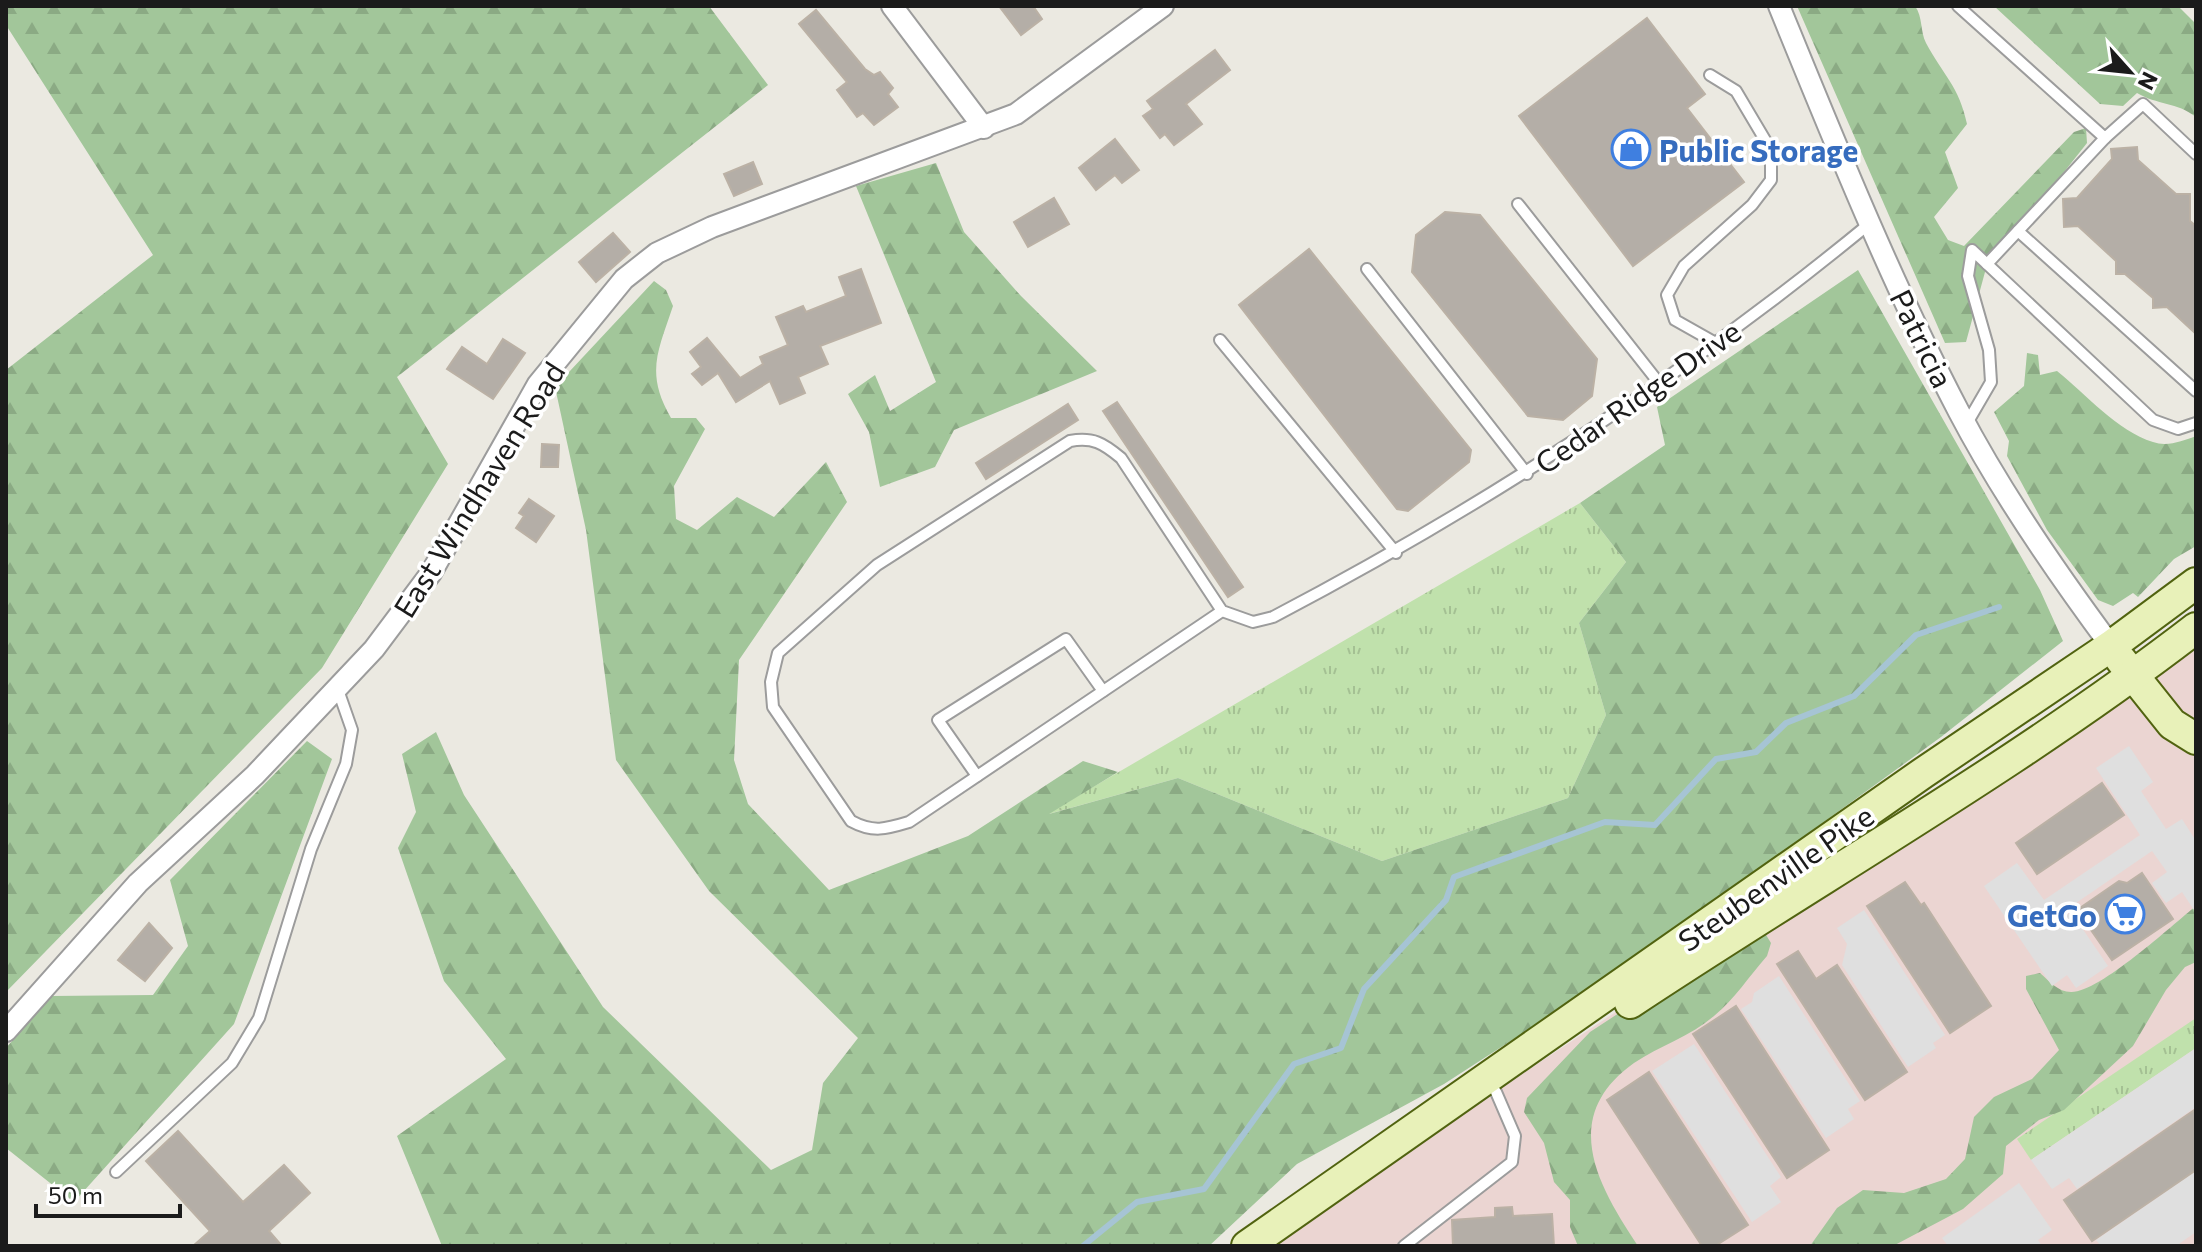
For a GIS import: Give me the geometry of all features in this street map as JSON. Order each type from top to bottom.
[{"type":"main road","name":"Steubenville Pike","points":[[1247,1246],[1357,1173],[1440,1109],[2111,646],[2196,583]]},
{"type":"main road","name":"Steubenville Pike","points":[[1357,1173],[1436,1131],[1778,906],[1910,824],[2132,675],[2196,628]]},
{"type":"main road","points":[[2111,646],[2172,724],[2196,739]]},
{"type":"street","points":[[892,6],[984,128]]},
{"type":"street","name":"East Windhaven Road","points":[[6,1031],[138,883],[255,775],[338,690],[408,607],[431,573],[538,384],[624,279],[657,253],[712,227],[984,128],[1037,101],[1163,6]]},
{"type":"street","name":"Patricia","points":[[1779,6],[1869,224],[1966,425],[2037,542],[2111,646]]},
{"type":"lane","points":[[1958,6],[2105,138]]},
{"type":"lane","points":[[1710,75],[1736,91],[1771,150],[1771,180],[1752,205],[1684,266],[1667,295],[1675,320],[1714,342]]},
{"type":"lane","points":[[1987,264],[2105,138],[2143,104],[2196,154]]},
{"type":"lane","points":[[1518,204],[1659,383]]},
{"type":"lane","name":"Cedar Ridge Drive","points":[[1222,611],[1253,622],[1273,617],[1396,553],[1601,426],[1869,224]]},
{"type":"lane","points":[[2018,231],[2196,391]]},
{"type":"lane","points":[[1966,425],[1991,382],[1989,350],[1968,276],[1972,250],[2153,420],[2178,429],[2196,423]]},
{"type":"lane","points":[[1367,269],[1527,474]]},
{"type":"lane","points":[[1220,340],[1396,553]]},
{"type":"lane","points":[[1088,438],[1104,443],[1121,458],[1222,611],[1103,691],[909,822],[882,831],[865,829],[851,821],[773,707],[771,682],[778,653],[877,565],[1070,441],[1088,438]]},
{"type":"lane","points":[[977,776],[938,720],[1066,639],[1103,691]]},
{"type":"lane","points":[[116,1172],[232,1063],[259,1018],[311,849],[346,764],[352,730],[338,690]]},
{"type":"lane","points":[[1404,1246],[1512,1162],[1515,1136],[1496,1092]]},
{"type":"shaded area","points":[[2196,628],[2196,1246],[1247,1246],[1436,1131]]},
{"type":"shaded area","points":[[2129,746],[2153,782],[2141,791],[2166,829],[2182,819],[2196,841],[2196,913],[2182,892],[2166,903],[2152,883],[2167,872],[2152,851],[2054,918],[2057,922],[2071,912],[2108,966],[2076,988],[2067,975],[2052,986],[1984,886],[2017,863],[2044,900],[2140,835],[2096,768]]},
{"type":"shaded area","points":[[1864,910],[1945,1035],[1933,1043],[1936,1048],[1908,1067],[1842,965],[1847,944],[1837,928]]},
{"type":"shaded area","points":[[1779,976],[1860,1101],[1848,1109],[1854,1119],[1826,1138],[1741,1009],[1752,1002],[1754,993]]},
{"type":"shaded area","points":[[1694,1044],[1781,1177],[1770,1186],[1781,1202],[1752,1222],[1652,1071]]},
{"type":"shaded area","points":[[2196,1048],[2196,1107],[2077,1189],[2069,1178],[2052,1189],[2031,1160]]},
{"type":"shaded area","points":[[2196,1171],[2196,1232],[2176,1246],[2101,1246],[2096,1240]]},
{"type":"shaded area","points":[[2019,1183],[2052,1230],[2038,1240],[2042,1246],[1948,1246],[1942,1238]]},
{"type":"green space","points":[[6,6],[709,6],[768,85],[397,377],[448,464],[322,668],[6,992],[6,370],[153,255],[6,25]]},
{"type":"green space","points":[[1797,6],[1915,6],[1926,43],[1955,90],[1967,124],[1945,152],[1958,188],[1934,217],[1948,240],[1964,246],[2074,132],[2086,128],[2087,143],[1985,272],[1966,342],[1945,343]]},
{"type":"green space","points":[[1994,6],[2178,6],[2196,24],[2196,117],[2137,93],[2123,106],[2100,104]]},
{"type":"green space","points":[[936,163],[964,232],[1021,296],[1097,371],[954,430],[935,467],[880,487],[869,432],[848,394],[875,375],[890,411],[936,382],[856,186]]},
{"type":"green space","points":[[1858,270],[2040,590],[2063,641],[1941,737],[1613,975],[1444,1084],[1297,1164],[1209,1246],[442,1246],[397,1136],[506,1059],[444,981],[398,848],[416,812],[402,754],[436,732],[464,795],[603,1007],[771,1170],[812,1150],[823,1083],[858,1038],[709,891],[616,760],[586,530],[555,387],[654,281],[666,290],[673,306],[659,349],[658,388],[671,418],[696,418],[705,429],[674,486],[676,519],[697,530],[737,497],[774,517],[826,462],[847,502],[739,660],[734,760],[748,804],[829,890],[968,836],[1083,761],[1118,772],[1049,814],[1178,778],[1382,861],[1568,798],[1606,715],[1579,623],[1626,562],[1580,503],[1665,445],[1657,407]]},
{"type":"green space","points":[[2027,353],[2038,355],[2040,375],[2057,371],[2114,421],[2140,437],[2164,444],[2196,436],[2196,546],[2174,559],[2138,597],[2133,593],[2113,606],[2098,600],[2047,530],[2007,456],[2009,441],[1994,412],[2024,386]]},
{"type":"green space","points":[[1580,503],[1626,562],[1579,623],[1606,715],[1568,798],[1382,861],[1178,778],[1045,815]]},
{"type":"green space","points":[[307,741],[332,759],[234,1024],[74,1202],[6,1148],[6,1048],[51,996],[153,995],[188,946],[170,880]]},
{"type":"green space","points":[[2196,906],[2196,962],[2185,967],[2166,990],[2133,1046],[2064,1110],[2039,1120],[2006,1146],[2003,1174],[1963,1209],[1893,1246],[1810,1246],[1837,1208],[1863,1190],[1904,1193],[1946,1179],[1965,1159],[1974,1117],[1994,1097],[2032,1079],[2059,1050],[2026,989],[2026,976],[2040,973],[2062,990],[2071,992],[2083,989],[2117,970]]},
{"type":"green space","points":[[1758,922],[1771,943],[1767,956],[1735,995],[1705,1023],[1634,1063],[1611,1084],[1597,1106],[1591,1129],[1592,1152],[1599,1176],[1638,1246],[1578,1246],[1570,1227],[1570,1200],[1554,1182],[1544,1143],[1524,1112],[1527,1098],[1590,1032]]},
{"type":"green space","points":[[2196,1018],[2196,1048],[2031,1160],[2017,1139]]},
{"type":"building","points":[[999,6],[1033,6],[1042,19],[1021,35]]},
{"type":"building","points":[[816,10],[865,69],[874,75],[880,72],[893,88],[888,94],[898,107],[874,125],[863,113],[857,117],[837,90],[847,82],[799,24]]},
{"type":"building","name":"Public Storage","points":[[1647,18],[1705,94],[1687,108],[1744,182],[1633,266],[1519,116]]},
{"type":"building","points":[[1215,50],[1230,70],[1186,104],[1202,124],[1174,145],[1165,134],[1160,138],[1143,116],[1153,109],[1147,101]]},
{"type":"building","points":[[1115,139],[1139,170],[1122,183],[1115,175],[1096,190],[1079,168]]},
{"type":"building","points":[[2137,147],[2138,160],[2176,194],[2190,194],[2190,221],[2196,226],[2196,334],[2167,307],[2153,308],[2153,298],[2125,274],[2116,274],[2116,261],[2078,226],[2064,227],[2063,199],[2077,198],[2112,159],[2111,149]]},
{"type":"building","points":[[753,162],[762,184],[734,196],[724,174]]},
{"type":"building","points":[[1054,198],[1069,224],[1028,247],[1014,222]]},
{"type":"building","points":[[1445,212],[1480,215],[1597,359],[1592,396],[1563,420],[1528,416],[1412,272],[1416,235]]},
{"type":"building","points":[[613,233],[630,252],[596,282],[579,262]]},
{"type":"building","points":[[1309,249],[1471,450],[1469,462],[1408,511],[1397,509],[1239,305]]},
{"type":"building","points":[[861,269],[881,323],[820,346],[828,364],[798,377],[805,393],[780,404],[770,381],[736,402],[718,373],[702,385],[692,374],[701,367],[690,352],[707,338],[740,378],[763,364],[760,357],[788,345],[776,317],[803,306],[806,312],[846,296],[839,277]]},
{"type":"building","points":[[503,339],[525,353],[493,399],[447,369],[462,347],[487,364]]},
{"type":"building","points":[[1117,402],[1243,587],[1228,597],[1103,411]]},
{"type":"building","points":[[1068,404],[1078,420],[986,479],[976,463]]},
{"type":"building","points":[[542,444],[559,445],[558,467],[541,467]]},
{"type":"building","points":[[529,499],[554,516],[536,542],[516,528],[524,516],[519,513]]},
{"type":"building","name":"GetGo","points":[[2102,783],[2124,815],[2037,874],[2016,843]]},
{"type":"building","name":"GetGo","points":[[2142,873],[2173,919],[2112,960],[2077,910],[2119,881],[2127,883]]},
{"type":"building","points":[[1905,882],[1921,905],[1924,903],[1991,1006],[1950,1033],[1867,906]]},
{"type":"building","points":[[149,923],[172,948],[145,981],[118,960]]},
{"type":"building","points":[[1798,951],[1816,979],[1837,965],[1907,1072],[1865,1100],[1777,964]]},
{"type":"building","points":[[1736,1006],[1829,1150],[1787,1178],[1693,1034]]},
{"type":"building","points":[[1649,1072],[1748,1225],[1715,1246],[1702,1246],[1607,1100]]},
{"type":"building","points":[[2196,1109],[2196,1170],[2092,1241],[2064,1200]]},
{"type":"building","points":[[178,1131],[243,1202],[284,1165],[310,1193],[269,1231],[282,1246],[193,1246],[210,1231],[146,1161]]},
{"type":"building","points":[[1512,1207],[1513,1216],[1552,1214],[1554,1246],[1453,1246],[1452,1220],[1495,1217],[1495,1208]]},
{"type":"waterway","points":[[1083,1246],[1137,1202],[1204,1189],[1294,1064],[1341,1048],[1364,989],[1446,900],[1454,877],[1605,822],[1655,825],[1716,759],[1756,752],[1786,723],[1854,696],[1916,635],[1999,607]]},
{"type":"place","name":"Public Storage","points":[[1631,149]]},
{"type":"place","name":"GetGo","points":[[2125,914]]}]
